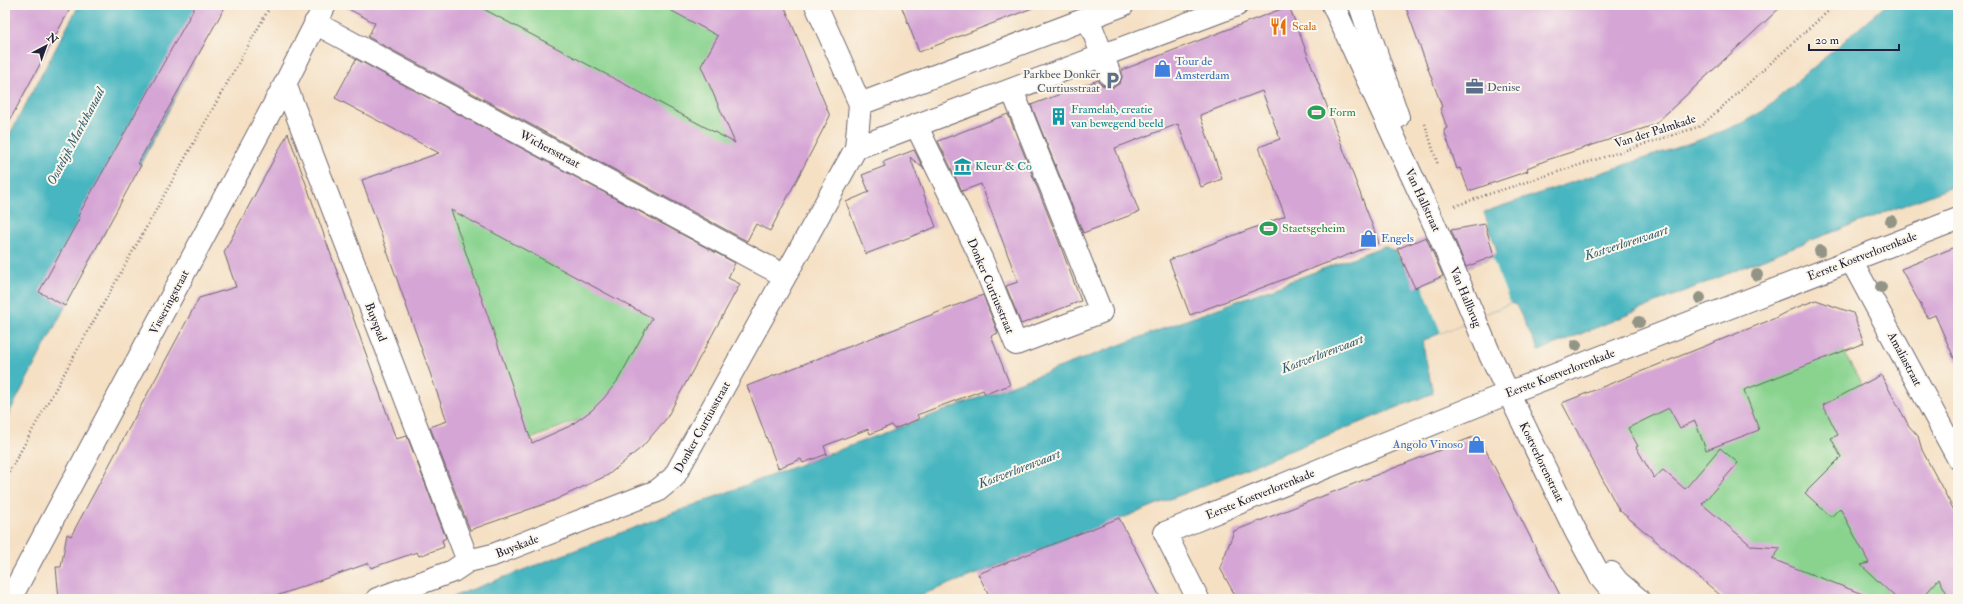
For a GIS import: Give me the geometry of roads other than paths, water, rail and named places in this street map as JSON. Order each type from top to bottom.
[{"type":"street","points":[[816,5],[860,104],[1123,5]]},
{"type":"street","points":[[856,148],[1012,90],[1106,66],[1237,5]]},
{"type":"street","name":"Van Hallstraat","points":[[1333,5],[1440,237]]},
{"type":"street","name":"Van Hallstraat","points":[[1360,5],[1440,237]]},
{"type":"street","name":"Visseringstraat","points":[[10,599],[285,84],[320,14]]},
{"type":"street","name":"Wichersstraat","points":[[320,14],[785,276]]},
{"type":"street","points":[[1088,18],[1106,66]]},
{"type":"street","name":"Buyspad","points":[[285,84],[468,561]]},
{"type":"street","name":"Donker Curtiusstraat","points":[[916,125],[981,258],[1016,344],[1101,312],[1012,90]]},
{"type":"street","name":"Donker Curtiusstraat","points":[[657,491],[674,477],[856,148],[860,104]]},
{"type":"street","name":"Eerste Kostverlorenkade","points":[[1198,599],[1165,533],[1508,393],[1958,219]]},
{"type":"street","name":"Van Hallbrug","points":[[1440,237],[1508,393]]},
{"type":"street","name":"Amaliastraat","points":[[1852,260],[1958,458]]},
{"type":"street","name":"Kostverlorenstraat","points":[[1508,393],[1575,530],[1601,578],[1618,599]]},
{"type":"street","name":"Buyskade","points":[[378,599],[452,571],[468,561],[493,555],[657,491]]},
{"type":"street","name":"Kostverlorenstraat","points":[[1575,530],[1618,582],[1638,599]]},
{"type":"water","name":"Oostelijk Marktkanaal","points":[[79,5],[224,5],[5,421],[5,143]]},
{"type":"water","name":"Kostverlorenvaart","points":[[1886,5],[1958,5],[1958,185],[1788,249],[1539,351],[1516,305],[1510,303],[1422,341],[1433,393],[1103,526],[910,599],[447,599],[775,474],[1384,246],[1396,252],[1417,287],[1492,258],[1497,251],[1484,212],[1699,140],[1740,124],[1763,111]]},
{"type":"place","name":"Scala","points":[[1279,26]]},
{"type":"place","name":"Tour de Amsterdam","points":[[1162,68]]},
{"type":"place","name":"Parkbee Donker Curtiusstraat","points":[[1113,81]]},
{"type":"place","name":"Denise","points":[[1474,87]]},
{"type":"place","name":"Form","points":[[1316,112]]},
{"type":"place","name":"Framelab, creatie van bewegend beeld","points":[[1058,116]]},
{"type":"place","name":"Kleur & Co","points":[[962,166]]},
{"type":"place","name":"Staetsgeheim","points":[[1269,228]]},
{"type":"place","name":"Engels","points":[[1368,238]]},
{"type":"place","name":"Angolo Vinoso","points":[[1476,444]]}]
